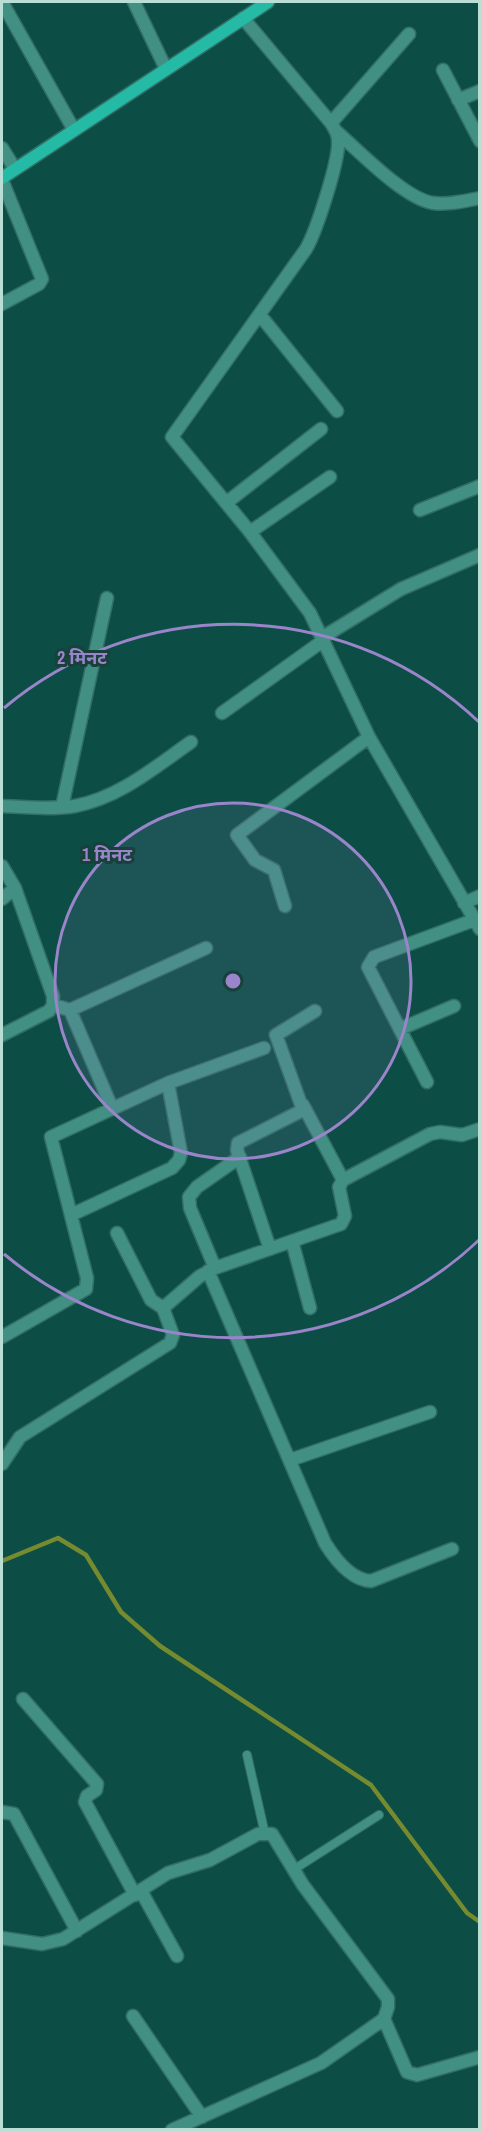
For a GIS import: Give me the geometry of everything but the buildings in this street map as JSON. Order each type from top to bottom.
[{"type":"main road","points":[[2,179],[268,2]]},
{"type":"street","points":[[2,2],[74,130]]},
{"type":"street","points":[[134,2],[166,69]]},
{"type":"street","points":[[243,18],[334,128],[402,188],[423,201],[447,204],[480,198]]},
{"type":"street","points":[[334,128],[410,34]]},
{"type":"street","points":[[443,70],[480,141]]},
{"type":"street","points":[[458,100],[480,91]]},
{"type":"street","points":[[334,128],[338,148],[312,240],[172,437],[250,532],[310,613],[369,737],[477,924],[374,957],[369,962],[368,968],[428,1083]]},
{"type":"street","points":[[2,148],[15,169]]},
{"type":"street","points":[[2,179],[42,279],[39,284],[2,304]]},
{"type":"street","points":[[260,315],[337,411]]},
{"type":"street","points":[[226,502],[321,429]]},
{"type":"street","points":[[250,532],[330,477]]},
{"type":"street","points":[[420,510],[480,486]]},
{"type":"street","points":[[222,713],[323,638],[417,580],[480,555]]},
{"type":"street","points":[[62,807],[107,598]]},
{"type":"street","points":[[285,906],[274,870],[255,860],[237,835],[369,737]]},
{"type":"street","points":[[2,806],[62,807],[92,802],[128,785],[191,742]]},
{"type":"street","points":[[2,866],[15,888],[53,996],[53,1005],[49,1011],[2,1035]]},
{"type":"street","points":[[2,899],[15,888]]},
{"type":"street","points":[[464,903],[480,896]]},
{"type":"street","points":[[53,1005],[70,1010],[206,948]]},
{"type":"street","points":[[400,1029],[454,1006]]},
{"type":"street","points":[[70,1010],[112,1108]]},
{"type":"street","points":[[315,1011],[276,1035],[303,1105],[343,1180]]},
{"type":"street","points":[[2,1337],[86,1289],[87,1278],[51,1137],[168,1083],[264,1048]]},
{"type":"street","points":[[71,1215],[172,1168],[179,1160],[181,1153],[168,1083]]},
{"type":"street","points":[[270,1249],[240,1157],[238,1143],[298,1114],[303,1110],[303,1105]]},
{"type":"street","points":[[164,1308],[211,1270],[344,1221],[339,1187],[343,1180],[430,1134],[440,1132],[462,1135],[480,1129]]},
{"type":"street","points":[[240,1157],[197,1187],[189,1197],[190,1208],[211,1270],[325,1543],[357,1579],[371,1581],[381,1579],[452,1549]]},
{"type":"street","points":[[2,1464],[20,1437],[170,1343],[173,1335],[164,1308],[151,1300],[117,1233]]},
{"type":"street","points":[[292,1241],[310,1308]]},
{"type":"street","points":[[290,1460],[430,1412]]},
{"type":"street","points":[[23,1699],[97,1784],[96,1790],[87,1796],[85,1802],[177,1956]]},
{"type":"street","points":[[2,1812],[14,1814],[77,1931]]},
{"type":"street","points":[[2,1938],[42,1944],[63,1939],[168,1873],[210,1860],[258,1834],[272,1834],[293,1870],[388,1999],[388,2007],[384,2019],[321,2063],[176,2129]]},
{"type":"street","points":[[133,2016],[202,2117]]},
{"type":"street","points":[[384,2019],[407,2072],[411,2075],[480,2057]]},
{"type":"lane","points":[[247,1755],[265,1834]]},
{"type":"lane","points":[[293,1870],[379,1815]]},
{"type":"waterway","points":[[2,1561],[58,1538],[86,1555],[121,1612],[160,1646],[371,1785],[467,1913],[480,1922]]}]
